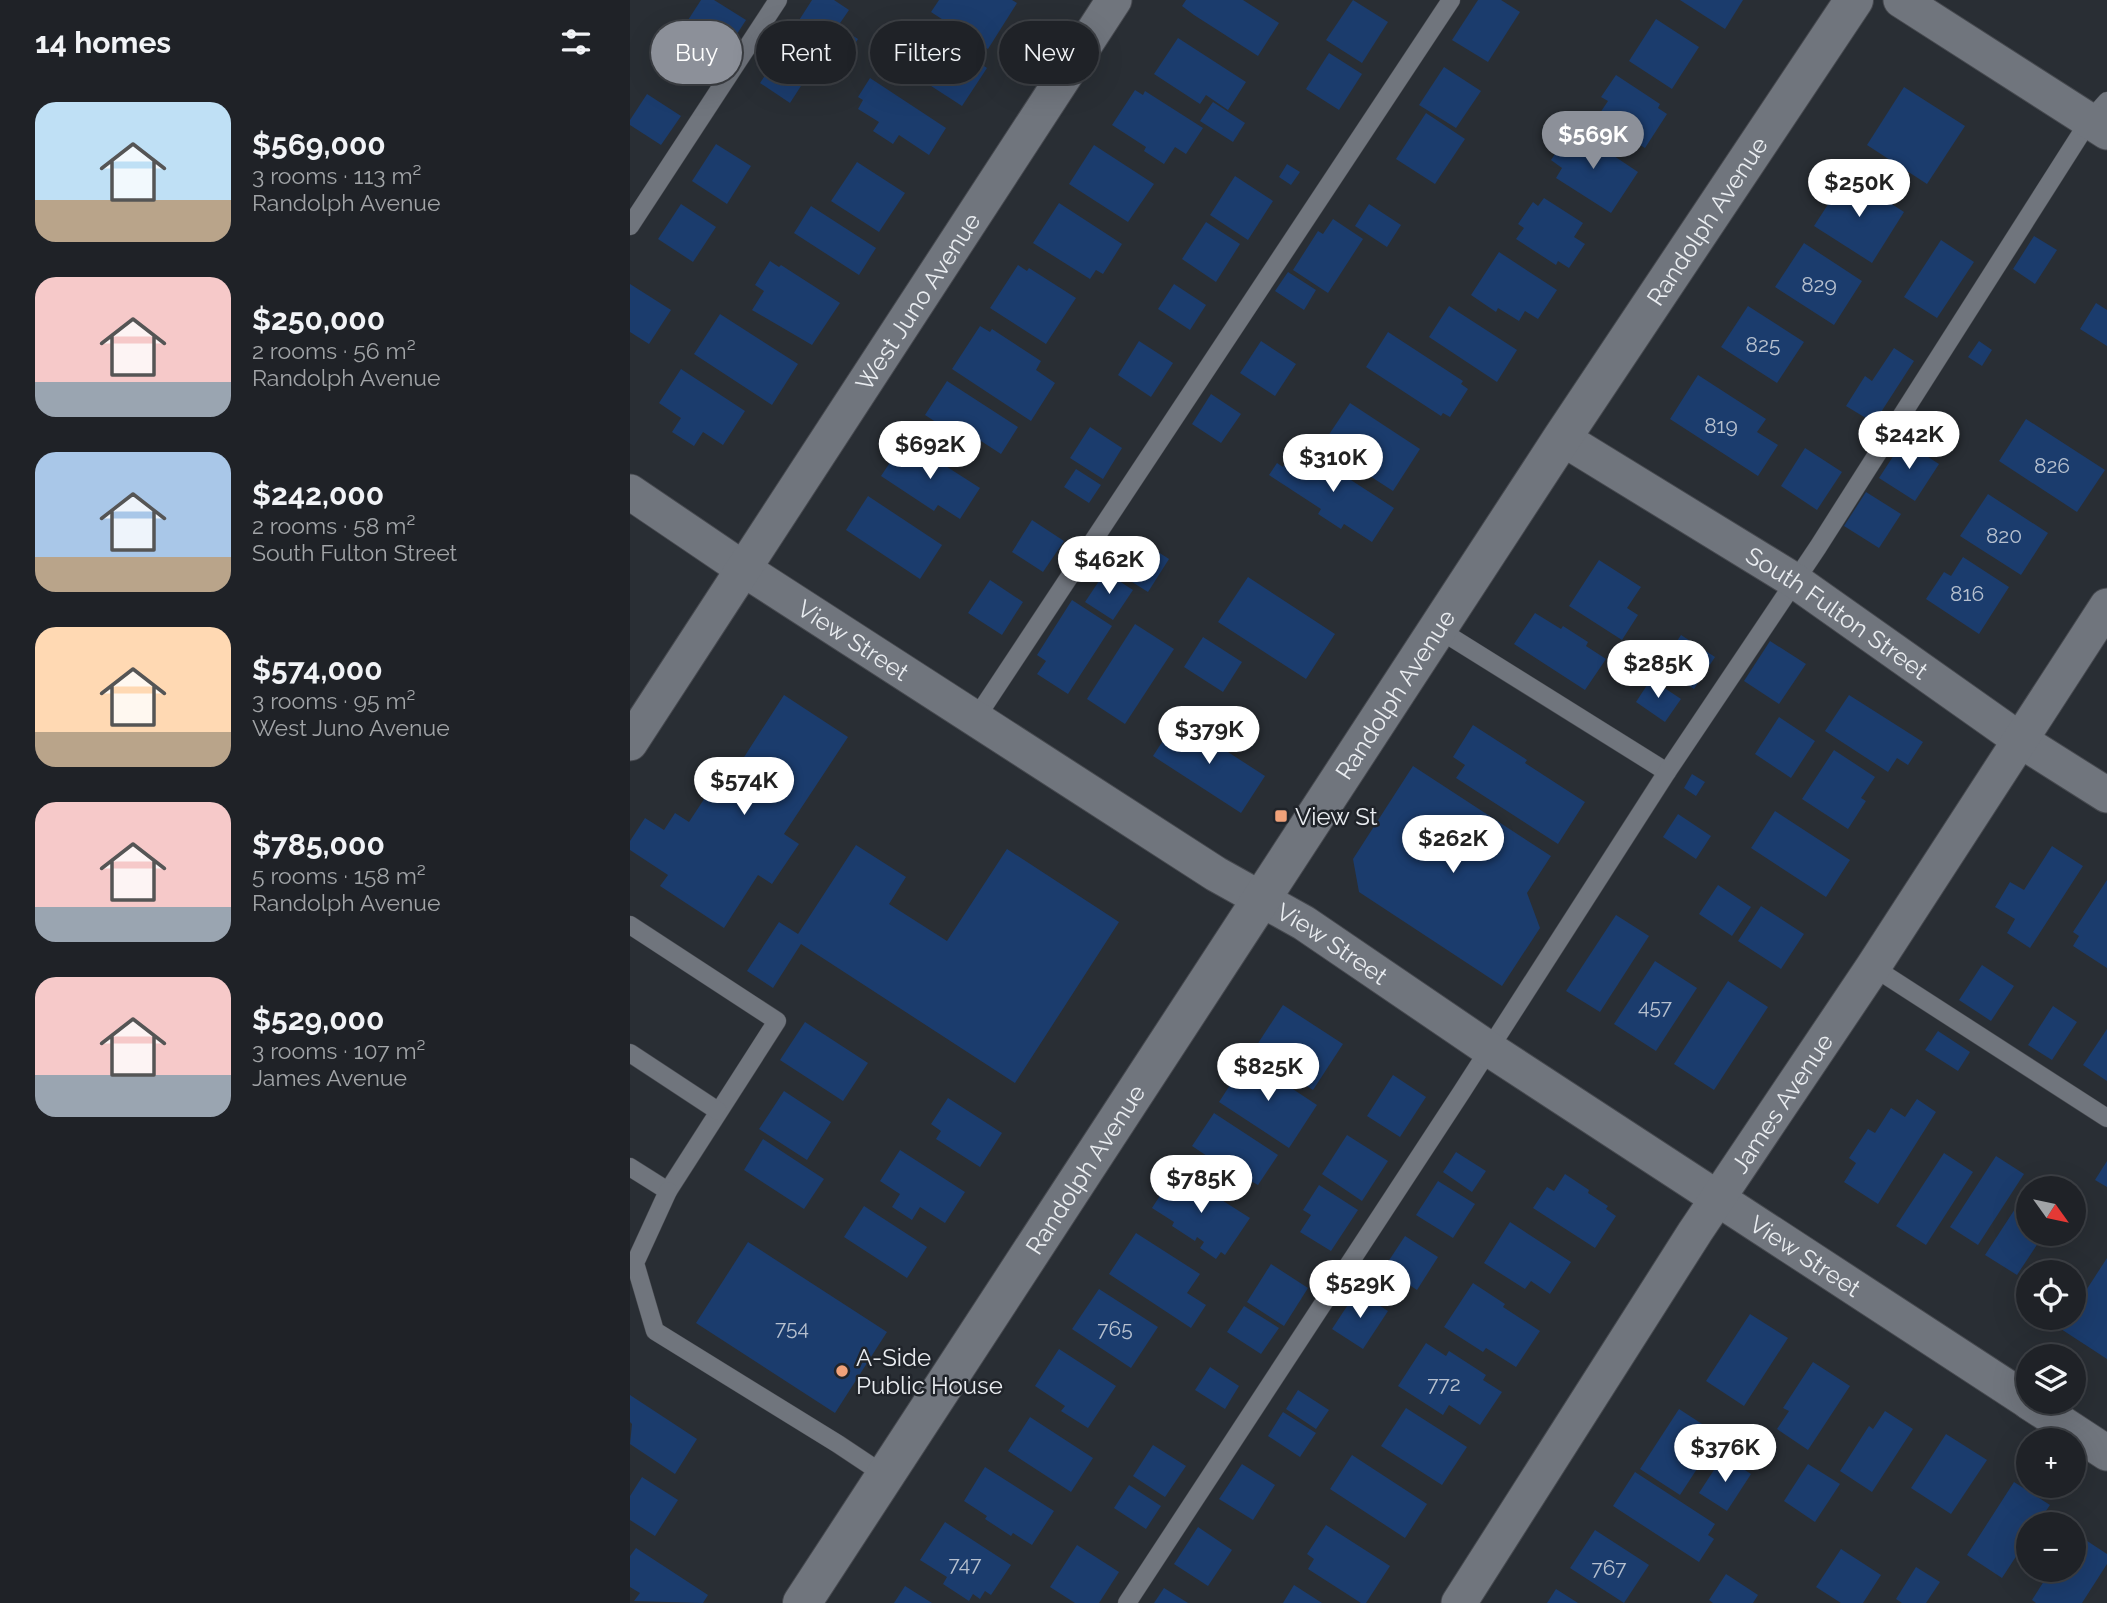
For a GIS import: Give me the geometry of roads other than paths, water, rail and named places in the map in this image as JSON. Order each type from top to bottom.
[{"type":"street","name":"West Juno Avenue","points":[[630,743],[1114,0]]},
{"type":"street","name":"Randolph Avenue","points":[[802,1603],[1562,438],[1854,0]]},
{"type":"street","points":[[1901,0],[2101,118]]},
{"type":"street","name":"South Fulton Street","points":[[1562,438],[1795,581],[2020,740],[2107,795]]},
{"type":"street","name":"View Street","points":[[630,492],[742,568],[1216,874],[1304,923],[1489,1049],[2016,1393]]},
{"type":"street","name":"James Avenue","points":[[1459,1603],[1718,1198],[1873,967],[2107,606]]},
{"type":"street","name":"View Street","points":[[2049,1414],[2107,1452]]},
{"type":"lane","points":[[630,226],[778,0]]},
{"type":"lane","points":[[976,718],[1451,0]]},
{"type":"lane","points":[[1127,1603],[1667,772],[2101,118]]},
{"type":"lane","points":[[1438,629],[1667,772]]},
{"type":"lane","points":[[630,925],[777,1021],[668,1191],[635,1263],[654,1331],[886,1476]]},
{"type":"lane","points":[[1873,967],[2107,1118]]},
{"type":"lane","points":[[630,1053],[718,1111]]},
{"type":"lane","points":[[630,1167],[668,1191]]},
{"type":"place","name":"View St","points":[[1281,816]]},
{"type":"place","name":"A-Side Public House","points":[[842,1371]]}]
